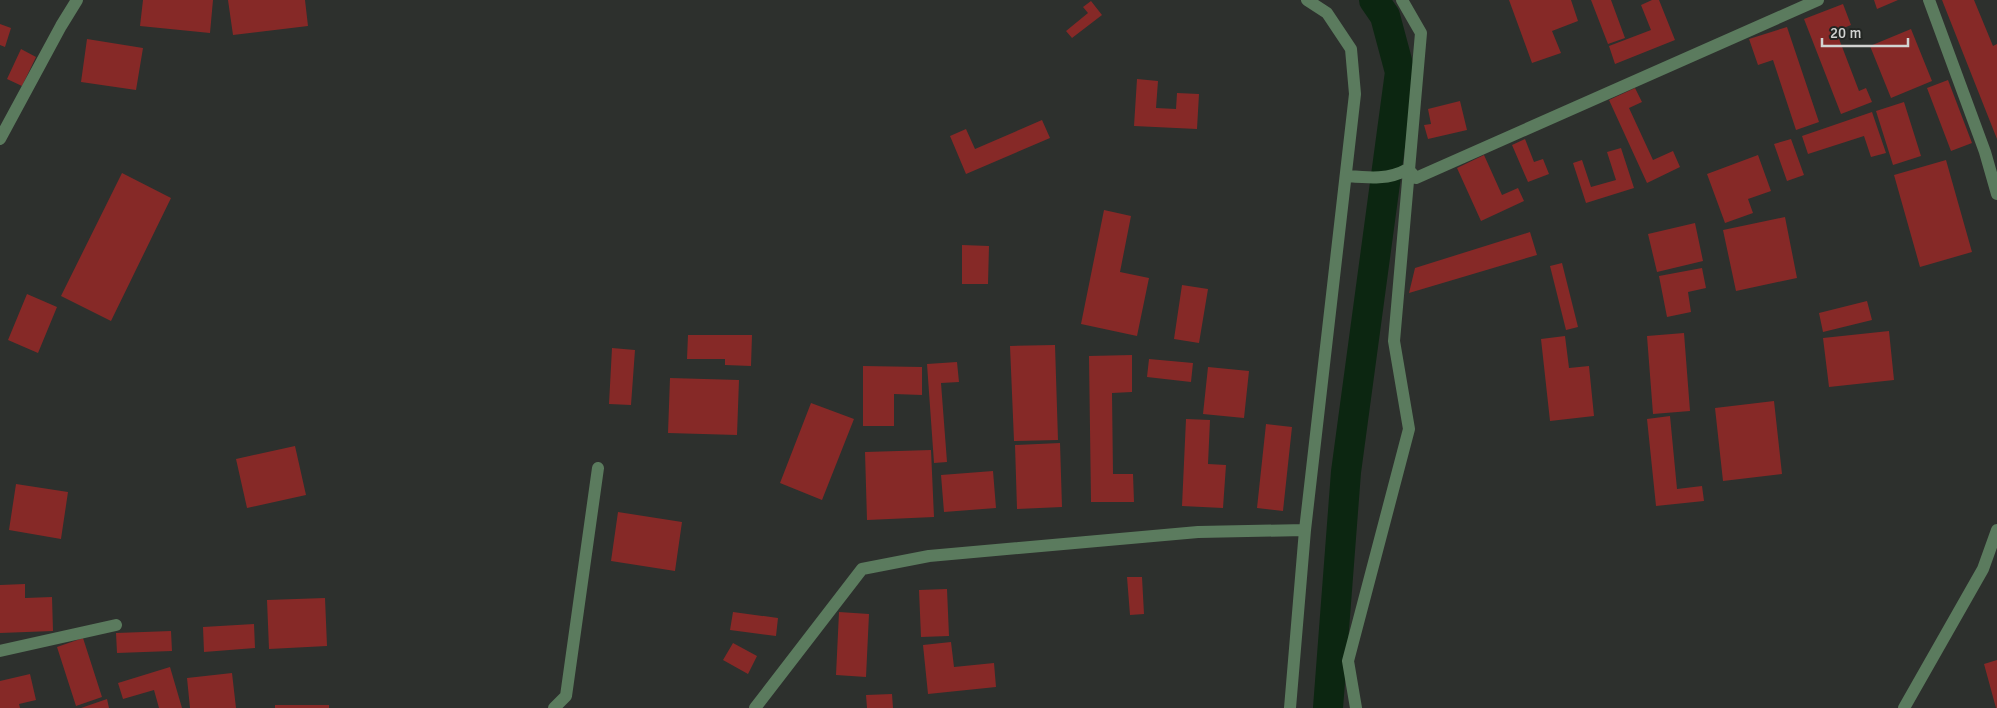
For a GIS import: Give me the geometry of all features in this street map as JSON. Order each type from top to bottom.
[{"type":"street","points":[[0,139],[77,0]]},
{"type":"street","points":[[1290,708],[1305,530],[1356,94],[1351,50],[1327,13],[1307,0]]},
{"type":"street","points":[[1356,708],[1348,661],[1409,429],[1394,341],[1421,33],[1402,0]]},
{"type":"street","points":[[1408,169],[1416,178],[1818,0]]},
{"type":"street","points":[[1929,0],[1984,152],[1997,194]]},
{"type":"street","points":[[1347,176],[1370,178],[1395,176],[1408,169]]},
{"type":"street","points":[[554,708],[566,696],[598,468]]},
{"type":"street","points":[[755,708],[862,569],[929,556],[1198,532],[1305,530]]},
{"type":"street","points":[[1904,708],[1983,569],[1997,530]]},
{"type":"street","points":[[0,651],[116,625]]},
{"type":"building","points":[[143,0],[213,0],[210,33],[140,26]]},
{"type":"building","points":[[228,0],[305,0],[308,26],[233,35]]},
{"type":"building","points":[[1509,0],[1571,0],[1578,21],[1552,31],[1561,53],[1532,63]]},
{"type":"building","points":[[1591,0],[1611,0],[1625,38],[1608,44]]},
{"type":"building","points":[[1652,0],[1659,0],[1675,40],[1615,64],[1609,46],[1651,30],[1641,5]]},
{"type":"building","points":[[1874,0],[1898,0],[1877,9]]},
{"type":"building","points":[[1942,0],[1974,0],[1993,46],[1997,44],[1997,139]]},
{"type":"building","points":[[1091,1],[1102,15],[1072,38],[1066,31],[1088,13],[1083,7]]},
{"type":"building","points":[[1843,4],[1851,25],[1836,31],[1859,91],[1866,88],[1872,102],[1841,114],[1804,19]]},
{"type":"building","points":[[0,24],[11,28],[5,47],[0,45]]},
{"type":"building","points":[[1787,27],[1819,122],[1796,130],[1773,60],[1758,65],[1749,39]]},
{"type":"building","points":[[1911,29],[1932,81],[1891,98],[1870,46]]},
{"type":"building","points":[[87,39],[143,48],[136,90],[81,82]]},
{"type":"building","points":[[21,49],[36,57],[22,86],[7,79]]},
{"type":"building","points":[[1137,79],[1158,81],[1156,108],[1176,109],[1177,93],[1199,94],[1197,129],[1134,126]]},
{"type":"building","points":[[1948,80],[1972,143],[1951,151],[1927,88]]},
{"type":"building","points":[[1635,88],[1642,102],[1629,108],[1653,160],[1673,151],[1680,167],[1647,183],[1609,100]]},
{"type":"building","points":[[1460,101],[1467,130],[1428,139],[1424,125],[1431,124],[1428,109]]},
{"type":"building","points":[[1904,102],[1921,156],[1893,165],[1876,111]]},
{"type":"building","points":[[1872,112],[1886,153],[1871,157],[1864,136],[1808,154],[1802,136]]},
{"type":"building","points":[[1042,120],[1050,138],[966,174],[950,136],[966,129],[975,149]]},
{"type":"building","points":[[1525,139],[1534,162],[1543,159],[1549,174],[1528,182],[1512,145]]},
{"type":"building","points":[[1791,139],[1804,175],[1787,181],[1774,144]]},
{"type":"building","points":[[1621,148],[1634,188],[1586,203],[1573,163],[1582,160],[1591,187],[1616,180],[1607,152]]},
{"type":"building","points":[[1484,155],[1502,195],[1518,188],[1524,201],[1481,221],[1457,168]]},
{"type":"building","points":[[1758,155],[1771,191],[1748,199],[1753,213],[1725,223],[1707,174]]},
{"type":"building","points":[[1946,160],[1972,252],[1920,267],[1894,175]]},
{"type":"building","points":[[122,173],[171,198],[111,321],[61,296]]},
{"type":"building","points":[[1104,210],[1131,216],[1120,272],[1149,278],[1137,336],[1081,324]]},
{"type":"building","points":[[1785,217],[1797,278],[1736,291],[1723,230]]},
{"type":"building","points":[[1695,223],[1703,261],[1657,272],[1648,234]]},
{"type":"building","points":[[1530,232],[1537,255],[1409,293],[1415,268]]},
{"type":"building","points":[[962,245],[989,246],[988,284],[962,284]]},
{"type":"building","points":[[1562,263],[1578,327],[1566,330],[1550,266]]},
{"type":"building","points":[[1702,268],[1706,288],[1688,292],[1691,312],[1667,317],[1659,276]]},
{"type":"building","points":[[1182,285],[1208,289],[1199,343],[1174,339]]},
{"type":"building","points":[[27,294],[57,307],[38,353],[8,340]]},
{"type":"building","points":[[1867,301],[1872,320],[1823,332],[1819,313]]},
{"type":"building","points":[[1889,331],[1894,380],[1829,387],[1823,338]]},
{"type":"building","points":[[1684,333],[1690,411],[1653,414],[1647,336]]},
{"type":"building","points":[[688,335],[752,335],[751,366],[725,365],[725,359],[687,359]]},
{"type":"building","points":[[1565,336],[1569,368],[1589,366],[1594,416],[1550,421],[1541,339]]},
{"type":"building","points":[[1055,345],[1058,440],[1014,441],[1010,346]]},
{"type":"building","points":[[612,348],[635,350],[631,405],[609,404]]},
{"type":"building","points":[[1132,355],[1132,392],[1112,393],[1113,474],[1133,474],[1134,502],[1091,502],[1089,356]]},
{"type":"building","points":[[1149,359],[1193,363],[1191,382],[1147,377]]},
{"type":"building","points":[[957,362],[959,382],[941,383],[947,462],[934,463],[927,364]]},
{"type":"building","points":[[863,366],[922,367],[922,395],[894,394],[894,426],[863,426]]},
{"type":"building","points":[[1208,367],[1249,371],[1244,418],[1203,414]]},
{"type":"building","points":[[670,378],[739,380],[737,435],[668,433]]},
{"type":"building","points":[[1774,401],[1782,474],[1723,481],[1715,408]]},
{"type":"building","points":[[811,403],[854,419],[822,500],[780,483]]},
{"type":"building","points":[[1670,416],[1677,489],[1702,486],[1704,501],[1656,506],[1647,419]]},
{"type":"building","points":[[1186,419],[1210,420],[1208,464],[1226,465],[1223,508],[1182,506]]},
{"type":"building","points":[[1266,424],[1292,427],[1283,511],[1257,508]]},
{"type":"building","points":[[1060,443],[1062,507],[1017,509],[1015,445]]},
{"type":"building","points":[[295,446],[306,495],[247,508],[236,459]]},
{"type":"building","points":[[931,450],[934,517],[867,520],[865,452]]},
{"type":"building","points":[[993,471],[996,508],[944,512],[941,475]]},
{"type":"building","points":[[16,484],[68,492],[61,539],[9,530]]},
{"type":"building","points":[[618,512],[682,522],[675,571],[611,561]]},
{"type":"building","points":[[1127,577],[1142,577],[1144,614],[1130,615]]},
{"type":"building","points":[[25,584],[25,598],[52,597],[53,631],[0,633],[0,585]]},
{"type":"building","points":[[947,589],[949,636],[921,637],[919,590]]},
{"type":"building","points":[[325,598],[327,646],[269,649],[267,600]]},
{"type":"building","points":[[733,612],[778,618],[776,636],[730,630]]},
{"type":"building","points":[[839,612],[869,614],[866,677],[836,675]]},
{"type":"building","points":[[254,624],[255,648],[204,652],[203,627]]},
{"type":"building","points":[[171,631],[172,651],[117,653],[116,633]]},
{"type":"building","points":[[83,638],[102,697],[76,706],[57,647]]},
{"type":"building","points":[[951,642],[954,667],[994,663],[996,687],[928,694],[923,645]]},
{"type":"building","points":[[733,643],[757,656],[748,674],[723,660]]},
{"type":"building","points":[[1997,660],[1997,708],[1996,708],[1984,664]]},
{"type":"building","points":[[170,667],[182,708],[159,708],[154,690],[123,699],[118,683]]},
{"type":"building","points":[[232,673],[236,708],[190,708],[187,678]]},
{"type":"building","points":[[30,674],[36,700],[19,704],[20,708],[0,708],[0,681]]},
{"type":"building","points":[[892,694],[893,708],[867,708],[866,695]]},
{"type":"building","points":[[107,699],[109,708],[81,708]]},
{"type":"building","points":[[275,705],[329,705],[329,708],[275,708]]},
{"type":"waterway","points":[[1328,708],[1346,472],[1400,72],[1385,16],[1374,0]]}]
